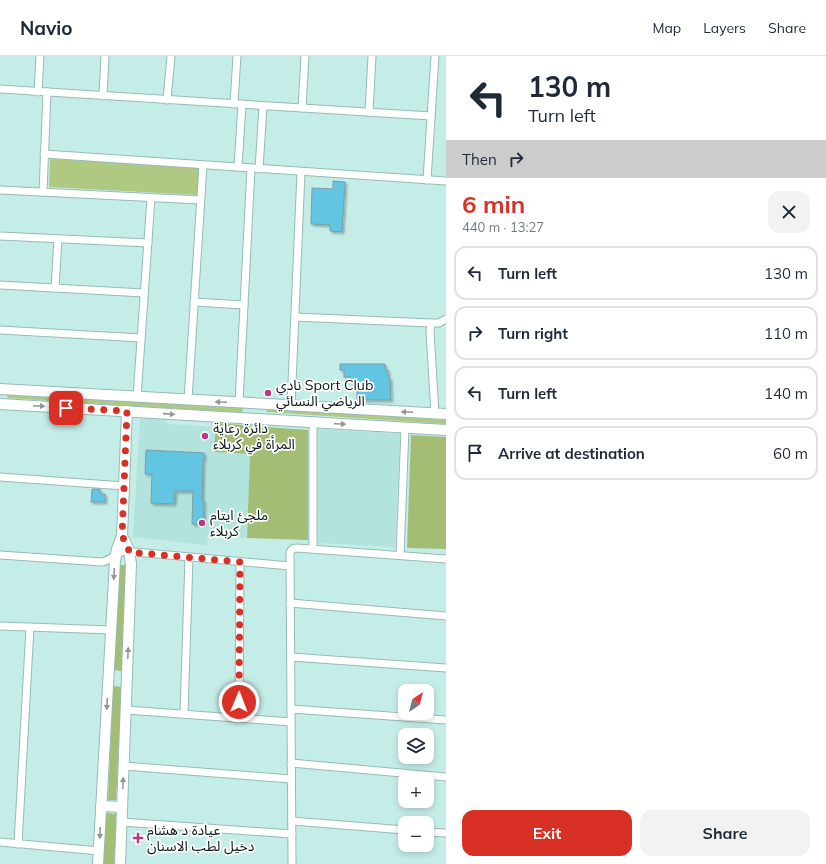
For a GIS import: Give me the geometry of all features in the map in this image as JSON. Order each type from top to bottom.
[{"type":"main road","points":[[446,414],[3,389],[2,394],[2,404],[446,430]]},
{"type":"main road","points":[[241,403],[246,406],[248,412],[244,418]]},
{"type":"main road","points":[[261,420],[259,410],[263,404]]},
{"type":"main road","points":[[98,864],[116,555],[122,536],[127,411]]},
{"type":"main road","points":[[120,864],[131,564],[128,546],[122,536]]},
{"type":"main road","points":[[108,678],[127,679]]},
{"type":"main road","points":[[101,806],[122,807]]},
{"type":"street","points":[[38,92],[40,56]]},
{"type":"street","points":[[104,96],[106,56]]},
{"type":"street","points":[[167,100],[171,56]]},
{"type":"street","points":[[234,104],[237,56]]},
{"type":"street","points":[[302,108],[305,56]]},
{"type":"street","points":[[369,112],[372,56]]},
{"type":"street","points":[[427,180],[435,56]]},
{"type":"street","points":[[0,90],[431,116]]},
{"type":"street","points":[[43,192],[47,92]]},
{"type":"street","points":[[238,167],[242,104]]},
{"type":"street","points":[[259,169],[263,106]]},
{"type":"street","points":[[44,154],[446,181]]},
{"type":"street","points":[[188,400],[203,165]]},
{"type":"street","points":[[241,403],[251,168]]},
{"type":"street","points":[[291,406],[301,172]]},
{"type":"street","points":[[0,190],[200,200]]},
{"type":"street","points":[[138,397],[151,198]]},
{"type":"street","points":[[0,236],[148,243]]},
{"type":"street","points":[[55,288],[58,239]]},
{"type":"street","points":[[0,285],[144,293]]},
{"type":"street","points":[[194,302],[244,305]]},
{"type":"street","points":[[295,317],[432,324],[439,323],[446,319]]},
{"type":"street","points":[[432,324],[430,332],[435,414]]},
{"type":"street","points":[[0,330],[141,338]]},
{"type":"street","points":[[313,422],[313,549]]},
{"type":"street","points":[[400,555],[406,428]]},
{"type":"street","points":[[0,477],[124,486]]},
{"type":"street","points":[[292,864],[290,552],[295,548],[446,559]]},
{"type":"street","points":[[0,554],[102,562],[110,560],[121,552],[129,552],[290,566]]},
{"type":"street","points":[[184,714],[189,558]]},
{"type":"street","points":[[239,718],[240,562]]},
{"type":"street","points":[[290,603],[446,616]]},
{"type":"street","points":[[0,626],[111,630]]},
{"type":"street","points":[[18,844],[30,627]]},
{"type":"street","points":[[291,657],[446,668]]},
{"type":"street","points":[[291,709],[446,720]]},
{"type":"street","points":[[126,710],[291,722]]},
{"type":"street","points":[[291,763],[446,777]]},
{"type":"street","points":[[124,766],[291,779]]},
{"type":"street","points":[[292,821],[398,829]]},
{"type":"street","points":[[122,822],[292,834]]},
{"type":"street","points":[[434,833],[446,834]]},
{"type":"street","points":[[0,842],[99,852]]},
{"type":"shaded area","points":[[140,418],[166,419],[168,424],[216,427],[214,452],[250,454],[247,538],[208,536],[207,545],[133,537]]},
{"type":"shaded area","points":[[317,429],[400,434],[395,547],[318,543]]},
{"type":"green space","points":[[50,159],[200,167],[199,195],[49,187]]},
{"type":"green space","points":[[8,394],[243,408],[242,413],[7,398]]},
{"type":"green space","points":[[267,408],[446,420],[446,424],[267,412]]},
{"type":"green space","points":[[216,423],[308,430],[308,540],[247,538],[250,454],[214,452]]},
{"type":"green space","points":[[411,435],[446,437],[446,549],[407,548]]},
{"type":"green space","points":[[119,565],[127,565],[122,671],[114,670]]},
{"type":"green space","points":[[113,686],[122,687],[116,800],[108,800]]},
{"type":"green space","points":[[105,813],[117,814],[114,864],[103,864]]},
{"type":"building","points":[[333,181],[345,182],[342,232],[330,231],[330,225],[311,224],[312,188],[333,189]]},
{"type":"building","points":[[340,364],[385,364],[385,370],[388,370],[388,378],[390,378],[391,400],[357,400],[357,382],[350,382],[350,377],[344,377],[344,370],[340,370]]},
{"type":"building","points":[[146,450],[204,453],[202,500],[204,501],[203,524],[192,524],[193,491],[175,491],[174,504],[151,503],[152,474],[145,474]]},
{"type":"building","points":[[92,489],[100,489],[100,494],[105,494],[105,502],[91,502]]},
{"type":"place","name":"نادي Sport Club الرياضي النسائي","points":[[268,393]]},
{"type":"place","name":"دائرة رعاية المرأة في كربلاء","points":[[205,436]]},
{"type":"place","name":"ملجئ ايتام كربلاء","points":[[202,523]]},
{"type":"place","name":"عيادة د هشام دخيل لطب الاسنان","points":[[138,838]]},
{"type":"route","points":[[66,408],[127,411],[122,536],[128,546],[129,552],[240,562],[239,702]]}]
